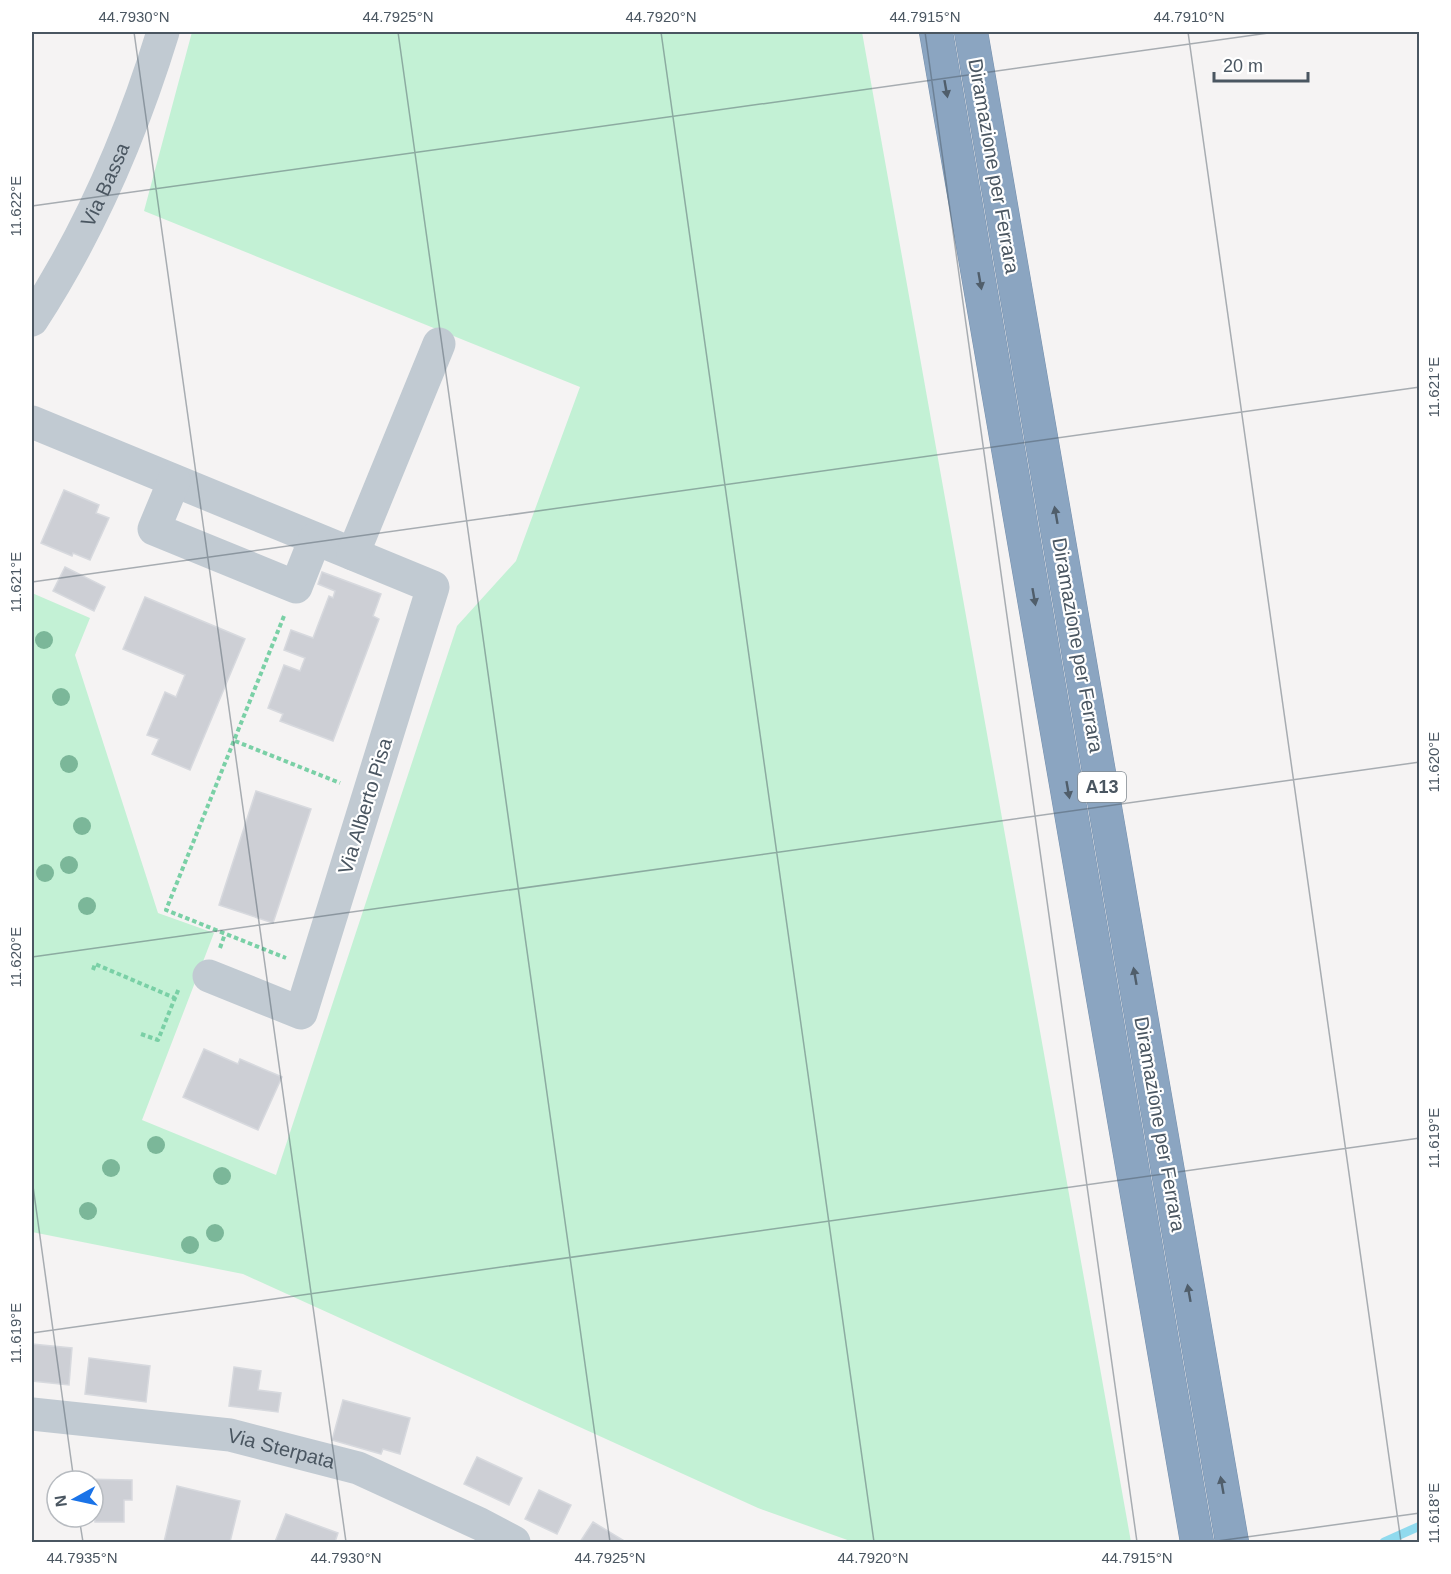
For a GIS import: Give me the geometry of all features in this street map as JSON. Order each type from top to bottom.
[{"type":"highway","name":"Diramazione per Ferrara","points":[[936,32],[1197,1542]]},
{"type":"highway","name":"Diramazione per Ferrara","points":[[970,32],[1232,1542]]},
{"type":"street","name":"Via Bassa","points":[[32,320],[76,248],[103,193],[137,107],[154,34]]},
{"type":"street","points":[[353,554],[439,344]]},
{"type":"street","name":"Via Alberto Pisa","points":[[32,422],[434,587],[301,1013],[209,976]]},
{"type":"street","points":[[174,481],[154,529],[296,587],[315,538]]},
{"type":"street","name":"Via Sterpata","points":[[32,1414],[230,1435],[358,1468],[514,1542]]},
{"type":"path","points":[[296,587],[166,910],[314,969]]},
{"type":"path","points":[[235,741],[369,795]]},
{"type":"path","points":[[93,970],[95,964],[175,998]]},
{"type":"green space","points":[[192,32],[862,32],[1131,1542],[853,1542],[758,1508],[243,1274],[32,1232],[32,593],[90,618],[75,655],[158,913],[214,933],[142,1120],[276,1175],[457,626],[516,561],[580,387],[144,211]]},
{"type":"building","points":[[64,490],[99,505],[96,513],[109,518],[90,560],[73,553],[72,556],[41,543]]},
{"type":"building","points":[[65,567],[105,587],[94,611],[53,591]]},
{"type":"building","points":[[322,572],[381,594],[373,616],[379,619],[333,741],[280,721],[283,714],[268,708],[284,665],[300,671],[305,658],[284,650],[291,630],[313,638],[329,596],[333,598],[335,591],[318,584]]},
{"type":"building","points":[[145,597],[245,639],[190,770],[152,754],[159,739],[147,735],[165,692],[176,697],[185,675],[123,649]]},
{"type":"building","points":[[256,791],[311,809],[273,923],[219,905]]},
{"type":"building","points":[[204,1049],[238,1064],[240,1059],[282,1077],[258,1130],[183,1097]]},
{"type":"building","points":[[32,1344],[72,1348],[69,1385],[32,1381]]},
{"type":"building","points":[[89,1358],[150,1366],[146,1402],[85,1394]]},
{"type":"building","points":[[234,1367],[261,1371],[258,1390],[281,1393],[278,1412],[229,1406]]},
{"type":"building","points":[[343,1400],[410,1418],[400,1454],[383,1449],[381,1454],[332,1440]]},
{"type":"building","points":[[477,1457],[522,1478],[509,1505],[464,1484]]},
{"type":"building","points":[[105,1479],[132,1480],[132,1500],[124,1500],[124,1522],[105,1522]]},
{"type":"building","points":[[177,1486],[240,1501],[230,1542],[164,1542]]},
{"type":"building","points":[[539,1490],[571,1505],[557,1534],[525,1519]]},
{"type":"building","points":[[286,1514],[338,1533],[335,1542],[275,1542]]},
{"type":"building","points":[[593,1522],[626,1542],[580,1542]]},
{"type":"waterway","points":[[1384,1542],[1420,1526]]}]
